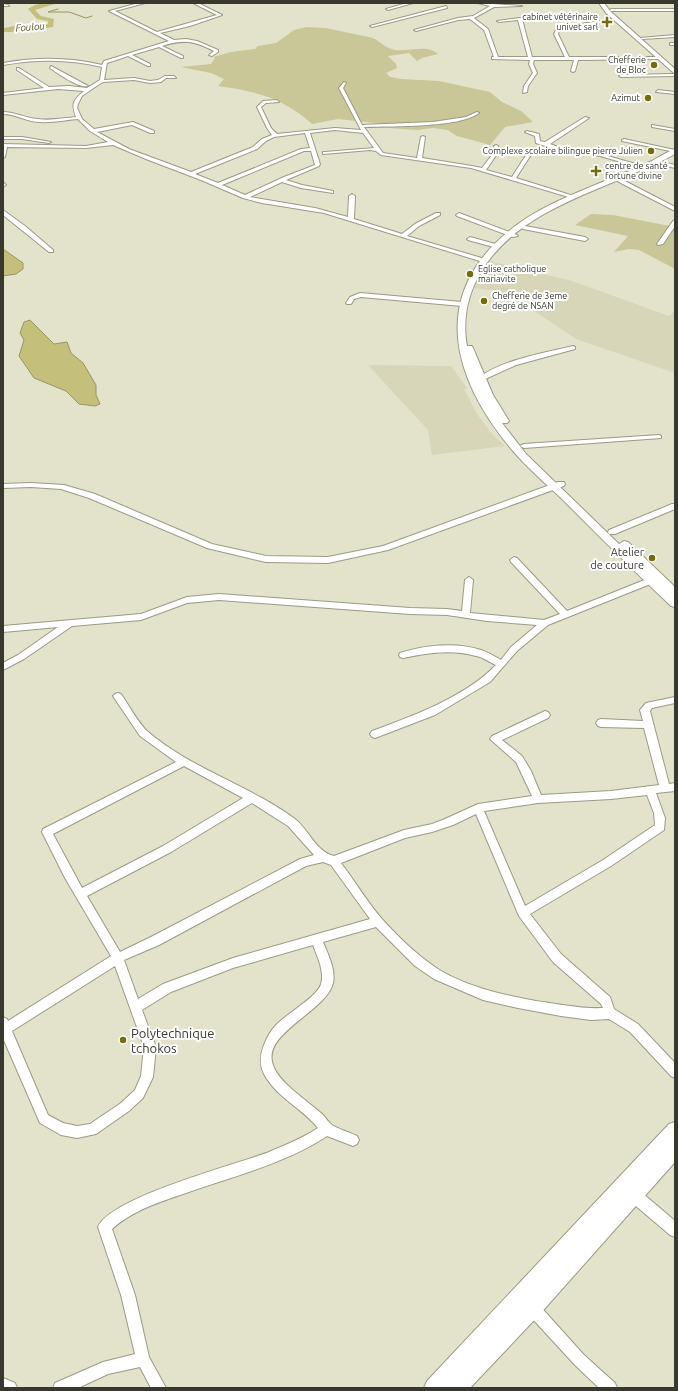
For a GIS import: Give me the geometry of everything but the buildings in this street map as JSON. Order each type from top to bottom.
[{"type":"main road","points":[[601,3],[675,72]]},
{"type":"main road","points":[[605,3],[609,11],[675,67]]},
{"type":"main road","points":[[675,152],[662,163],[548,214],[512,235],[489,261],[478,281],[468,305],[466,329],[468,345],[481,379],[497,410],[524,446],[557,485],[612,532],[672,594],[675,604]]},
{"type":"main road","points":[[672,594],[650,580],[557,485],[510,441],[487,411],[470,376],[461,345],[462,304],[468,287],[484,260],[497,246],[543,212],[574,197],[644,168],[675,152]]},
{"type":"main road","points":[[434,1388],[675,1130]]},
{"type":"main road","points":[[457,1388],[533,1309],[675,1150]]},
{"type":"street","points":[[143,3],[110,10],[173,41]]},
{"type":"street","points":[[157,33],[220,15],[195,3]]},
{"type":"street","points":[[388,9],[411,3]]},
{"type":"street","points":[[372,26],[446,7],[438,3]]},
{"type":"street","points":[[480,3],[493,6],[520,8],[519,15],[534,73],[526,86],[525,92]]},
{"type":"street","points":[[416,30],[458,19],[470,18],[493,6]]},
{"type":"street","points":[[616,27],[609,11],[630,9],[648,11],[675,10]]},
{"type":"street","points":[[470,18],[486,29],[497,65]]},
{"type":"street","points":[[499,21],[520,19]]},
{"type":"street","points":[[568,59],[556,34],[556,30],[559,28],[574,27],[591,22],[612,20]]},
{"type":"street","points":[[642,38],[675,36]]},
{"type":"street","points":[[102,81],[103,66],[106,61],[173,41],[184,39],[192,40],[217,51],[211,55]]},
{"type":"street","points":[[160,46],[182,57]]},
{"type":"street","points":[[129,55],[149,65]]},
{"type":"street","points":[[3,64],[44,58],[81,61],[103,66]]},
{"type":"street","points":[[495,58],[660,58]]},
{"type":"street","points":[[573,70],[576,59]]},
{"type":"street","points":[[51,67],[68,78],[90,89]]},
{"type":"street","points":[[18,69],[50,90]]},
{"type":"street","points":[[621,76],[675,75]]},
{"type":"street","points":[[174,77],[165,77],[159,81],[150,82],[134,79],[102,81],[82,95],[76,104],[75,108],[78,118],[93,131],[113,143],[145,158],[191,174],[245,197],[314,209],[403,236],[420,243],[484,260]]},
{"type":"street","points":[[344,83],[341,88],[364,132],[381,154],[483,170],[574,197]]},
{"type":"street","points":[[3,94],[80,88],[90,89]]},
{"type":"street","points":[[658,91],[675,93]]},
{"type":"street","points":[[276,136],[269,128],[259,107],[265,102],[277,101]]},
{"type":"street","points":[[3,113],[12,113],[26,119],[40,121],[78,118]]},
{"type":"street","points":[[362,126],[433,123],[467,118],[477,113]]},
{"type":"street","points":[[546,144],[587,118]]},
{"type":"street","points":[[93,131],[133,123],[152,132]]},
{"type":"street","points":[[654,126],[675,130]]},
{"type":"street","points":[[191,174],[221,160],[256,148],[268,138],[276,136],[344,129],[364,132]]},
{"type":"street","points":[[245,197],[317,166],[318,164],[307,132]]},
{"type":"street","points":[[527,132],[538,135],[538,142],[568,152],[602,154],[644,168]]},
{"type":"street","points":[[419,159],[423,137]]},
{"type":"street","points":[[3,138],[36,139],[75,147]]},
{"type":"street","points":[[624,140],[675,152]]},
{"type":"street","points":[[3,157],[4,145],[75,147],[113,143]]},
{"type":"street","points":[[483,170],[497,151],[496,146]]},
{"type":"street","points":[[218,185],[303,150],[313,149]]},
{"type":"street","points":[[325,153],[370,149],[377,150]]},
{"type":"street","points":[[513,179],[532,150]]},
{"type":"street","points":[[662,163],[675,167]]},
{"type":"street","points":[[282,180],[301,186],[331,192]]},
{"type":"street","points":[[621,181],[675,209]]},
{"type":"street","points":[[351,220],[352,196]]},
{"type":"street","points":[[3,212],[51,251]]},
{"type":"street","points":[[403,236],[417,225],[438,214]]},
{"type":"street","points":[[459,215],[512,235]]},
{"type":"street","points":[[660,244],[675,222]]},
{"type":"street","points":[[525,228],[585,239]]},
{"type":"street","points":[[470,239],[497,246]]},
{"type":"street","points":[[349,303],[352,298],[360,295],[462,304]]},
{"type":"street","points":[[481,379],[519,362],[573,348]]},
{"type":"street","points":[[524,446],[659,437]]},
{"type":"street","points":[[3,486],[31,485],[61,487],[92,496],[210,546],[266,559],[328,560],[385,548],[557,485]]},
{"type":"street","points":[[612,532],[675,506]]},
{"type":"street","points":[[514,560],[565,614]]},
{"type":"street","points":[[466,615],[469,580]]},
{"type":"street","points":[[375,734],[432,712],[487,680],[514,649],[545,623],[650,580]]},
{"type":"street","points":[[3,629],[141,617],[154,614],[181,601],[204,597],[410,611],[447,612],[545,623]]},
{"type":"street","points":[[3,667],[69,624]]},
{"type":"street","points":[[403,655],[429,649],[462,650],[479,654],[502,664]]},
{"type":"street","points":[[118,696],[143,733],[184,762],[252,798],[292,823],[328,859],[378,922],[419,962],[438,975],[483,995],[518,1003],[591,1014],[610,1013],[634,1028],[675,1072]]},
{"type":"street","points":[[184,762],[47,832],[68,875],[81,894],[118,958],[150,1048],[147,1077],[139,1094],[125,1107],[92,1130],[77,1132],[60,1129],[44,1119],[4,1028],[118,958],[155,941],[304,862],[328,859],[404,834],[432,828],[449,822],[478,808],[538,799],[611,795],[670,788],[648,725],[645,710],[649,705],[675,700]]},
{"type":"street","points":[[538,799],[519,759],[495,739],[545,715]]},
{"type":"street","points":[[601,724],[648,725]]},
{"type":"street","points":[[524,914],[547,898],[607,863],[660,828],[661,824],[650,790]]},
{"type":"street","points":[[81,894],[167,849],[252,798]]},
{"type":"street","points":[[478,808],[524,914],[557,958],[606,1001],[610,1013]]},
{"type":"street","points":[[136,1007],[167,988],[260,954],[317,940],[378,922]]},
{"type":"street","points":[[317,940],[326,962],[327,984],[319,997],[294,1016],[275,1035],[268,1049],[266,1064],[269,1071],[286,1092],[322,1122],[327,1129],[353,1140]]},
{"type":"street","points":[[159,1388],[143,1359],[128,1295],[105,1227],[117,1216],[150,1199],[269,1158],[312,1139],[327,1129]]},
{"type":"street","points":[[635,1196],[675,1230]]},
{"type":"street","points":[[533,1309],[585,1365],[610,1388]]},
{"type":"street","points":[[60,1388],[80,1381],[104,1369],[143,1359]]},
{"type":"street","points":[[3,1385],[10,1388]]},
{"type":"shaded area","points":[[306,27],[326,28],[373,38],[395,50],[428,49],[434,51],[438,54],[422,58],[417,61],[409,53],[388,56],[396,64],[397,68],[386,73],[390,77],[439,81],[490,92],[502,102],[521,111],[533,122],[505,127],[490,145],[457,136],[448,130],[433,128],[417,130],[389,128],[384,124],[338,119],[312,124],[291,108],[280,102],[257,93],[218,86],[224,79],[211,73],[181,67],[211,64],[215,58],[213,57],[231,52],[255,49],[258,46],[276,43],[294,30]]},
{"type":"shaded area","points":[[591,214],[613,215],[675,227],[675,269],[639,250],[629,249],[614,252],[628,236],[575,225]]},
{"type":"shaded area","points":[[3,249],[23,263],[23,269],[16,274],[3,276]]},
{"type":"shaded area","points":[[489,261],[572,281],[669,316],[675,311],[675,373],[576,339],[531,309],[533,302],[498,291],[474,288]]},
{"type":"shaded area","points":[[30,320],[54,344],[67,342],[71,353],[83,363],[96,385],[96,395],[100,404],[95,406],[79,404],[66,391],[34,378],[19,356],[24,340],[20,333],[24,322]]},
{"type":"shaded area","points":[[368,365],[451,366],[467,388],[464,389],[477,414],[492,434],[505,446],[432,455],[428,430]]},
{"type":"waterway","name":"Foulou","points":[[3,30],[12,30],[17,27],[33,28],[51,26],[52,20],[39,18],[31,9],[37,6],[55,3]]},
{"type":"waterway","points":[[58,9],[48,12],[69,12],[86,18],[92,16]]},
{"type":"place","name":"cabinet vétérinaire univet sarl","points":[[607,22]]},
{"type":"place","name":"Chefferie de Bloc","points":[[654,65]]},
{"type":"place","name":"Azimut","points":[[648,98]]},
{"type":"place","name":"Complexe scolaire bilingue pierre Julien","points":[[651,151]]},
{"type":"place","name":"centre de santé fortune divine","points":[[596,171]]},
{"type":"place","name":"Eglise catholique mariavite","points":[[470,274]]},
{"type":"place","name":"Chefferie de 3eme degré de NSAN","points":[[484,301]]},
{"type":"place","name":"Atelier de couture","points":[[652,558]]},
{"type":"place","name":"Polytechnique tchokos","points":[[123,1040]]}]
